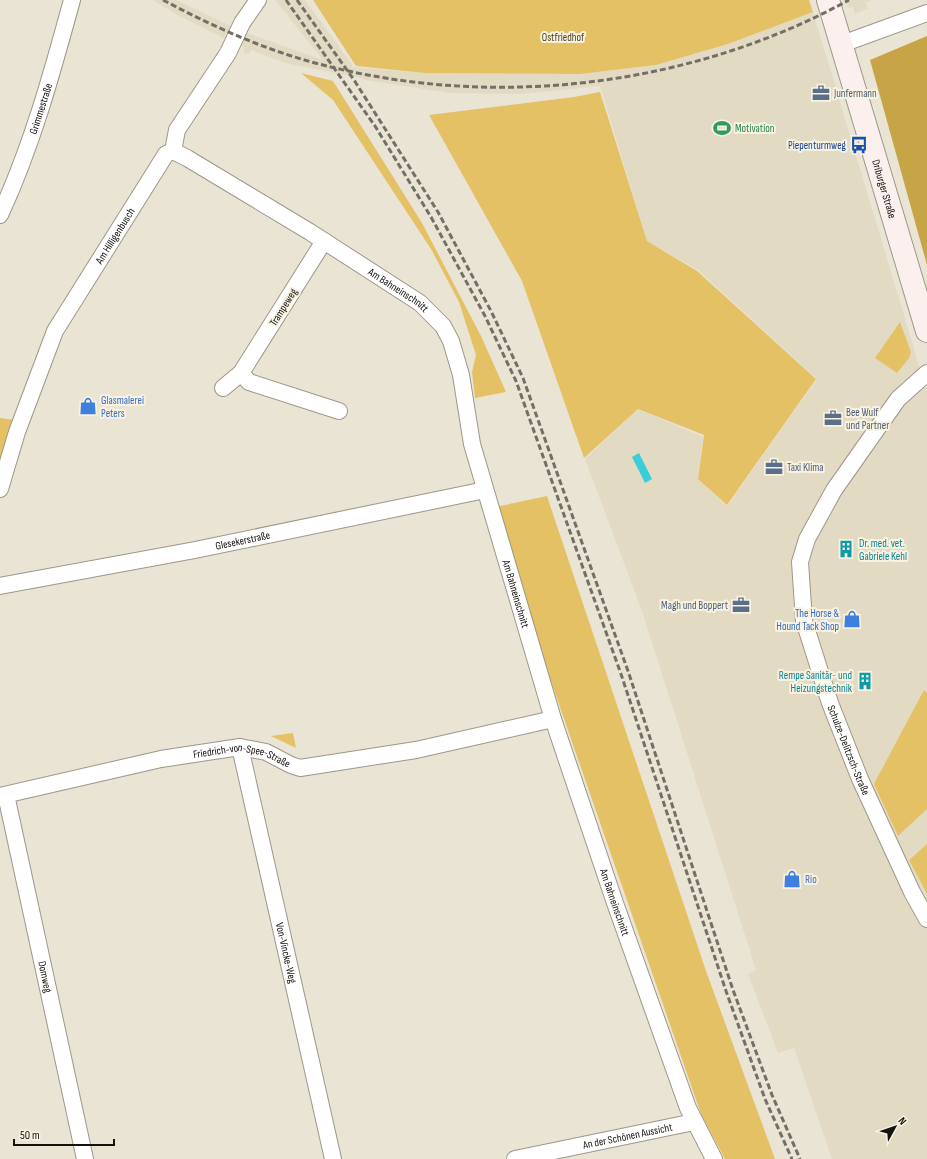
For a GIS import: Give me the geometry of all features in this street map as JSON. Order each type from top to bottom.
[{"type":"main road","name":"Driburger Straße","points":[[828,0],[927,330]]},
{"type":"street","name":"Grimmestraße","points":[[0,215],[24,159],[47,93],[72,0]]},
{"type":"street","points":[[173,151],[177,130],[228,53],[242,23],[258,0]]},
{"type":"street","points":[[842,44],[927,13]]},
{"type":"street","name":"Am Bahneinschnitt","points":[[173,151],[188,158],[324,241],[420,303],[443,326],[451,341],[457,360],[472,444],[553,719],[615,903],[694,1122],[714,1159]]},
{"type":"street","name":"Am Hilligenbusch","points":[[0,489],[17,432],[55,331],[166,154],[173,151]]},
{"type":"street","name":"Trampeweg","points":[[223,388],[241,373],[324,241]]},
{"type":"street","points":[[241,373],[249,382],[338,410]]},
{"type":"street","name":"Schulze-Delitzsch-Straße","points":[[927,373],[898,399],[837,485],[807,539],[800,562],[804,621],[830,703],[860,779],[912,892],[927,919]]},
{"type":"street","name":"Glesekerstraße","points":[[0,586],[195,550],[485,490]]},
{"type":"street","name":"Friedrich-von-Spee-Straße","points":[[3,795],[161,759],[240,748],[266,752],[300,768],[416,750],[553,719]]},
{"type":"street","name":"Von-Vincke-Weg","points":[[240,748],[333,1159]]},
{"type":"street","name":"Domweg","points":[[3,795],[85,1159]]},
{"type":"street","name":"An der Schönen Aussicht","points":[[515,1159],[570,1154],[694,1122]]},
{"type":"shaded area","points":[[153,0],[176,0],[231,26],[224,38],[179,16]]},
{"type":"shaded area","points":[[275,0],[305,0],[353,66],[351,67],[425,73],[580,74],[656,65],[728,44],[813,12],[927,392],[927,844],[909,860],[927,894],[927,1159],[832,1159],[794,1048],[778,1053],[748,974],[756,970],[642,611],[585,459],[638,409],[703,437],[698,479],[727,506],[817,379],[698,270],[647,241],[600,86],[521,94],[450,93],[365,80],[285,63],[251,50],[249,54],[243,52],[245,48],[238,45],[244,32],[323,60]]},
{"type":"shaded area","points":[[846,0],[872,0],[866,3],[868,8],[855,14],[853,7],[849,8]]},
{"type":"shaded area","points":[[927,36],[927,265],[870,60]]},
{"type":"green space","name":"Ostfriedhof","points":[[313,0],[809,0],[813,12],[728,44],[656,65],[580,74],[425,73],[356,66]]},
{"type":"green space","points":[[301,73],[333,81],[422,223],[481,336],[506,392],[475,398],[472,372],[476,355],[459,302],[431,249],[333,100]]},
{"type":"green space","points":[[600,92],[647,241],[697,271],[816,379],[727,505],[698,479],[704,435],[638,409],[584,458],[522,281],[429,115],[574,97]]},
{"type":"green space","points":[[900,322],[911,352],[909,358],[897,373],[875,358]]},
{"type":"green space","points":[[0,418],[14,420],[0,460]]},
{"type":"green space","points":[[547,496],[706,971],[775,1159],[725,1159],[701,1114],[491,508]]},
{"type":"green space","points":[[924,690],[927,693],[927,809],[898,836],[874,784]]},
{"type":"green space","points":[[293,733],[296,748],[271,736]]},
{"type":"green space","points":[[927,844],[927,894],[909,860]]},
{"type":"water","points":[[639,453],[652,479],[645,483],[632,457]]},
{"type":"railway","points":[[163,0],[202,20],[241,37],[282,53],[323,65],[389,79],[457,86],[524,87],[592,82],[659,70],[725,53],[788,29],[849,0]]},
{"type":"railway","points":[[286,0],[375,126],[431,217],[485,316],[516,381],[621,674],[726,991],[765,1099],[792,1159]]},
{"type":"railway","points":[[297,0],[354,80],[438,212],[491,311],[523,378],[628,671],[733,990],[772,1095],[800,1159]]},
{"type":"place","name":"Junfermann","points":[[821,93]]},
{"type":"place","name":"Motivation","points":[[722,128]]},
{"type":"place","name":"Piepenturmweg","points":[[859,145]]},
{"type":"place","name":"Glasmalerei Peters","points":[[88,406]]},
{"type":"place","name":"Bee Wulf und Partner","points":[[833,418]]},
{"type":"place","name":"Taxi Klima","points":[[774,467]]},
{"type":"place","name":"Dr. med. vet. Gabriele Kehl","points":[[846,549]]},
{"type":"place","name":"Magh und Boppert","points":[[741,605]]},
{"type":"place","name":"The Horse & Hound Tack Shop","points":[[852,619]]},
{"type":"place","name":"Rempe Sanitär- und Heizungstechnik","points":[[865,681]]},
{"type":"place","name":"Rio","points":[[792,879]]}]
